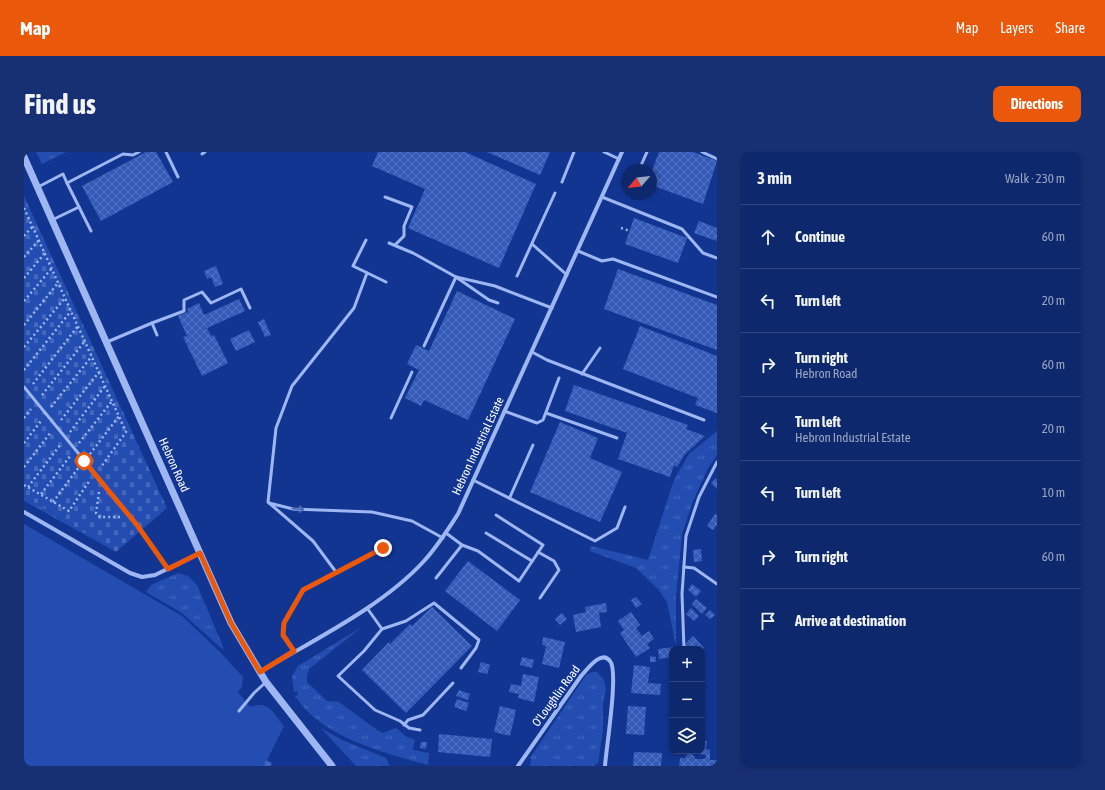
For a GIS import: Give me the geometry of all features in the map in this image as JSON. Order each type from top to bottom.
[{"type":"street","name":"Hebron Industrial Estate","points":[[260,672],[367,608],[418,567],[446,533],[458,514],[622,152]]},
{"type":"street","name":"Hebron Road","points":[[24,157],[231,623],[266,682],[332,766]]},
{"type":"street","points":[[24,512],[130,573],[142,577],[168,569],[200,553]]},
{"type":"street","name":"O'Loughlin Road","points":[[518,766],[581,676],[593,663],[600,658],[605,658],[610,661],[613,667],[613,690],[604,766]]},
{"type":"lane","points":[[67,183],[123,154],[133,155],[139,152]]},
{"type":"lane","points":[[166,152],[178,177]]},
{"type":"lane","points":[[562,182],[574,152]]},
{"type":"lane","points":[[604,152],[619,159]]},
{"type":"lane","points":[[642,164],[647,152]]},
{"type":"lane","points":[[702,152],[717,158]]},
{"type":"lane","points":[[38,187],[63,174],[91,231]]},
{"type":"lane","points":[[517,276],[555,193]]},
{"type":"lane","points":[[385,197],[412,207],[404,226],[404,236],[395,245]]},
{"type":"lane","points":[[602,197],[682,229],[703,253],[717,258]]},
{"type":"lane","points":[[52,220],[79,207]]},
{"type":"lane","points":[[366,240],[353,266],[386,282]]},
{"type":"lane","points":[[389,243],[413,253],[456,277],[489,300],[498,304]]},
{"type":"lane","points":[[532,244],[567,275]]},
{"type":"lane","points":[[578,251],[602,261],[613,259],[717,297]]},
{"type":"lane","points":[[268,502],[276,428],[292,386],[354,308],[367,273]]},
{"type":"lane","points":[[456,277],[496,286],[552,308]]},
{"type":"lane","points":[[424,346],[456,277]]},
{"type":"lane","points":[[107,342],[184,311],[184,300],[202,292],[211,303],[241,289],[250,308]]},
{"type":"lane","points":[[152,323],[157,335]]},
{"type":"lane","points":[[582,374],[600,348]]},
{"type":"lane","points":[[532,352],[546,360],[704,420]]},
{"type":"lane","points":[[391,418],[412,372]]},
{"type":"lane","points":[[504,411],[537,423],[543,420],[559,378]]},
{"type":"lane","points":[[24,387],[127,513],[168,569]]},
{"type":"lane","points":[[546,413],[618,438]]},
{"type":"lane","points":[[510,497],[533,445]]},
{"type":"lane","points":[[684,646],[682,594],[686,536],[699,497],[717,462]]},
{"type":"lane","points":[[473,480],[510,497],[595,541],[617,528],[625,507]]},
{"type":"lane","points":[[268,502],[293,509],[372,512],[412,521],[442,538]]},
{"type":"lane","points":[[268,502],[313,542],[336,572]]},
{"type":"lane","points":[[446,533],[462,545],[478,551],[519,581],[543,545],[496,516]]},
{"type":"lane","points":[[486,533],[532,561]]},
{"type":"lane","points":[[436,578],[462,545]]},
{"type":"lane","points":[[294,651],[283,635],[284,623],[303,590],[383,548]]},
{"type":"lane","points":[[538,552],[554,561],[559,570],[540,598]]},
{"type":"lane","points":[[684,567],[694,568],[717,584]]},
{"type":"lane","points":[[420,730],[409,728],[375,710],[338,676],[364,651],[382,629],[406,620],[434,603],[479,640],[476,648],[461,668]]},
{"type":"lane","points":[[367,608],[382,629]]},
{"type":"lane","points":[[239,711],[254,692],[266,682]]},
{"type":"lane","points":[[404,725],[408,720],[423,715],[453,683]]},
{"type":"path","points":[[24,208],[126,432]]},
{"type":"path","points":[[24,236],[32,226]]},
{"type":"path","points":[[620,228],[630,231]]},
{"type":"path","points":[[24,257],[38,240]]},
{"type":"path","points":[[24,278],[45,253]]},
{"type":"path","points":[[24,301],[52,268]]},
{"type":"path","points":[[24,325],[58,283]]},
{"type":"path","points":[[24,347],[65,298]]},
{"type":"path","points":[[24,370],[72,311]]},
{"type":"path","points":[[27,391],[78,326]]},
{"type":"path","points":[[24,418],[85,341]]},
{"type":"path","points":[[24,443],[92,356]]},
{"type":"path","points":[[103,484],[100,487],[96,513],[100,517],[122,517],[127,513]]},
{"type":"path","points":[[24,485],[69,510]]},
{"type":"green space","points":[[36,152],[66,152],[42,164]]},
{"type":"green space","points":[[24,196],[167,508],[116,552],[24,496]]},
{"type":"green space","points":[[717,431],[717,455],[708,468],[693,501],[682,534],[676,597],[676,646],[667,602],[658,589],[636,568],[590,551],[591,546],[648,560],[674,480],[689,454]]},
{"type":"green space","points":[[24,496],[116,552],[24,501]]},
{"type":"green space","points":[[24,524],[182,616],[222,654],[243,677],[242,687],[238,692],[250,707],[262,705],[270,709],[284,726],[264,766],[24,766]]},
{"type":"green space","points":[[178,573],[188,576],[197,585],[224,649],[182,613],[146,592],[151,585]]},
{"type":"green space","points":[[362,627],[309,669],[307,682],[327,701],[339,702],[377,730],[383,733],[396,728],[407,737],[415,740],[413,750],[429,753],[428,765],[373,749],[337,733],[306,710],[295,696],[298,695],[297,691],[294,692],[292,676],[298,666]]},
{"type":"green space","points":[[592,672],[597,672],[604,680],[606,689],[603,704],[603,730],[598,764],[595,764],[595,766],[530,766],[530,758],[586,675]]},
{"type":"green space","points":[[321,728],[342,740],[386,758],[390,766],[356,766]]},
{"type":"building","points":[[146,152],[156,152],[173,182],[101,221],[82,186]]},
{"type":"building","points":[[378,152],[465,152],[536,184],[499,268],[408,228],[425,189],[372,166]]},
{"type":"building","points":[[487,152],[550,152],[540,175]]},
{"type":"building","points":[[659,152],[693,152],[717,161],[703,204],[657,187],[657,164],[654,164]]},
{"type":"building","points":[[634,218],[687,238],[678,263],[625,244]]},
{"type":"building","points":[[699,221],[717,228],[717,241],[694,233]]},
{"type":"building","points":[[216,266],[223,284],[215,287],[211,277],[207,279],[204,271]]},
{"type":"building","points":[[618,269],[717,305],[717,350],[604,309]]},
{"type":"building","points":[[457,291],[515,319],[468,420],[424,400],[421,406],[405,398],[419,370],[407,364],[416,345],[429,351]]},
{"type":"building","points":[[239,299],[245,311],[207,328],[211,336],[214,335],[228,363],[202,376],[183,337],[187,336],[178,316],[188,312],[187,309],[199,303],[204,315]]},
{"type":"building","points":[[264,319],[271,335],[265,337],[258,322]]},
{"type":"building","points":[[640,326],[717,356],[717,413],[695,405],[698,398],[623,369]]},
{"type":"building","points":[[249,330],[255,342],[236,351],[230,339]]},
{"type":"building","points":[[574,385],[688,425],[686,429],[705,436],[685,454],[677,467],[674,465],[670,477],[618,459],[627,433],[565,411]]},
{"type":"building","points":[[560,422],[598,438],[590,458],[622,472],[600,522],[530,492]]},
{"type":"building","points":[[716,478],[717,480],[717,489],[711,483]]},
{"type":"building","points":[[715,514],[717,515],[717,525],[713,530],[707,526]]},
{"type":"building","points":[[701,549],[702,561],[694,562],[693,550]]},
{"type":"building","points":[[468,561],[520,600],[497,631],[445,591]]},
{"type":"building","points":[[692,584],[701,591],[696,597],[688,590]]},
{"type":"building","points":[[636,597],[642,604],[636,608],[631,600]]},
{"type":"building","points":[[696,599],[707,608],[702,614],[692,604]]},
{"type":"building","points":[[606,603],[607,612],[599,613],[601,627],[576,632],[573,615],[586,612],[585,607]]},
{"type":"building","points":[[432,607],[472,646],[406,713],[362,670],[389,642],[390,644],[410,624],[412,626]]},
{"type":"building","points":[[691,608],[699,616],[694,621],[686,614]]},
{"type":"building","points":[[710,610],[715,615],[710,619],[705,615]]},
{"type":"building","points":[[631,612],[640,625],[636,628],[642,636],[649,631],[654,639],[647,644],[650,648],[636,657],[620,633],[624,630],[618,621]]},
{"type":"building","points":[[562,613],[567,619],[560,625],[555,619]]},
{"type":"building","points":[[693,636],[702,646],[685,646],[684,645]]},
{"type":"building","points":[[543,637],[565,642],[559,668],[542,664],[546,646],[542,645]]},
{"type":"building","points":[[669,648],[669,657],[659,659],[658,649]]},
{"type":"building","points":[[650,656],[656,657],[656,662],[650,662]]},
{"type":"building","points":[[522,657],[534,660],[532,668],[520,665]]},
{"type":"building","points":[[481,662],[490,665],[487,674],[478,672]]},
{"type":"building","points":[[634,665],[650,667],[648,683],[661,684],[660,695],[631,693]]},
{"type":"building","points":[[523,674],[539,677],[534,702],[518,698],[519,694],[509,692],[511,684],[521,686]]},
{"type":"building","points":[[459,690],[470,694],[468,700],[456,696]]},
{"type":"building","points":[[457,699],[469,703],[466,711],[454,707]]},
{"type":"building","points":[[500,706],[516,710],[510,736],[494,732]]},
{"type":"building","points":[[628,706],[646,707],[644,735],[626,734]]},
{"type":"building","points":[[439,734],[492,739],[490,757],[438,752]]},
{"type":"building","points":[[705,741],[707,741],[706,749],[710,750],[710,760],[717,760],[717,766],[679,766],[680,758],[685,758],[687,754],[695,756],[695,759],[705,759],[706,755],[698,754],[705,754]]},
{"type":"building","points":[[421,742],[427,742],[426,749],[420,748]]},
{"type":"building","points":[[634,752],[662,753],[661,766],[633,766]]},
{"type":"building","points":[[266,760],[272,763],[271,766],[263,766]]},
{"type":"route","points":[[84,461],[137,525],[168,569],[200,553],[231,623],[260,672],[294,651],[283,635],[284,623],[303,590],[383,548]]}]
